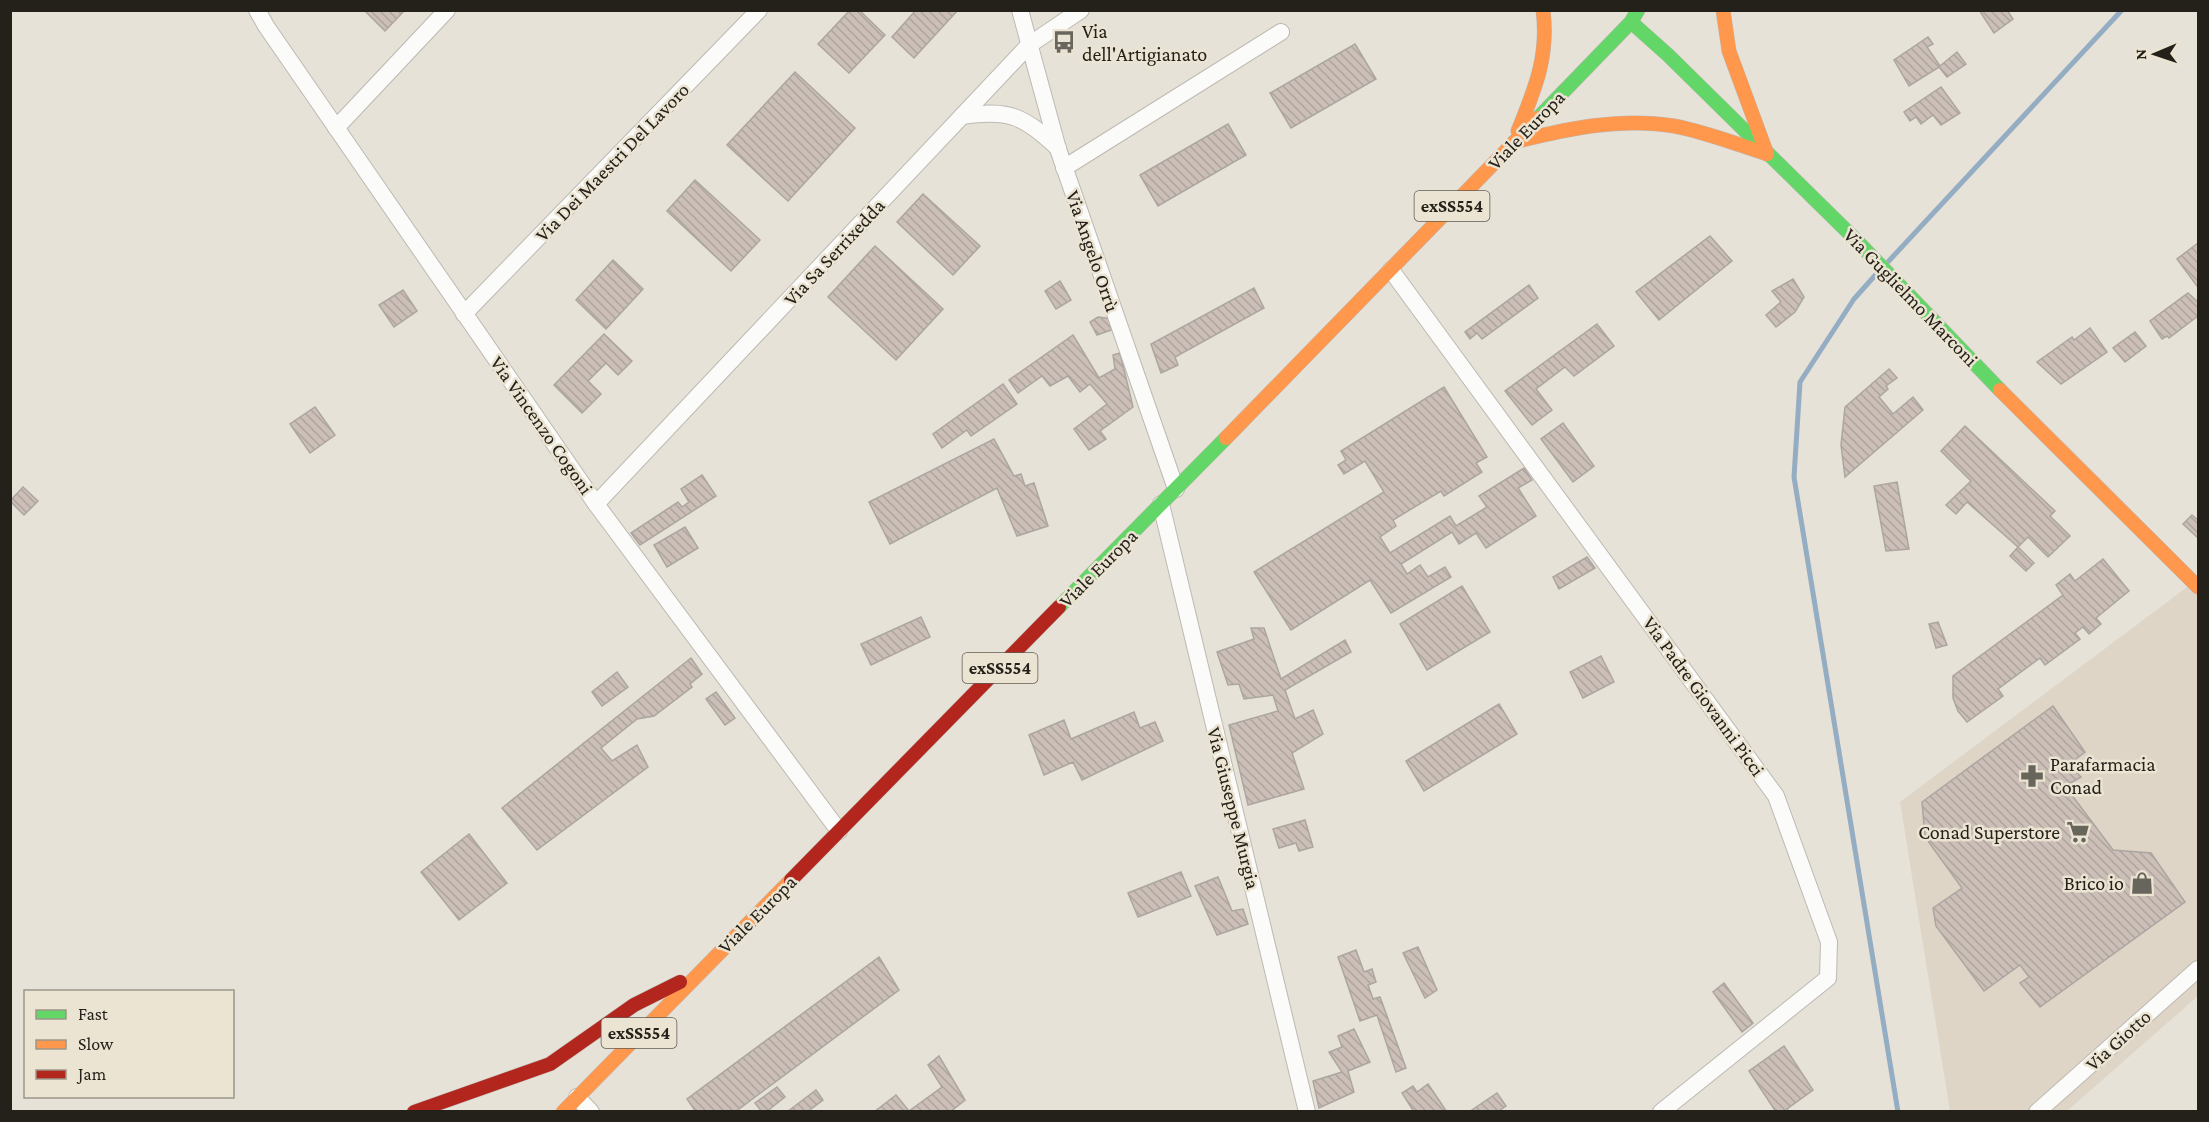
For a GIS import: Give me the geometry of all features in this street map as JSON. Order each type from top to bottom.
[{"type":"main road","points":[[1514,142],[1543,67],[1546,40],[1543,10]]},
{"type":"main road","name":"Viale Europa","points":[[563,1112],[1391,270],[1514,142],[1629,14],[1649,10]]},
{"type":"main road","points":[[1723,10],[1729,51],[1767,154]]},
{"type":"main road","name":"Via Guglielmo Marconi","points":[[1629,14],[1767,154],[1856,240],[1991,381],[2199,587]]},
{"type":"main road","points":[[1514,142],[1555,132],[1642,123],[1685,129],[1767,154]]},
{"type":"main road","points":[[414,1112],[550,1064],[634,1005],[701,970]]},
{"type":"street","name":"Via Vincenzo Cogoni","points":[[257,10],[596,504],[839,831]]},
{"type":"street","points":[[336,128],[447,10]]},
{"type":"street","name":"Via Dei Maestri Del Lavoro","points":[[464,314],[759,10]]},
{"type":"street","name":"Via Angelo Orrù","points":[[1020,10],[1064,168],[1176,489]]},
{"type":"street","name":"Via Sa Serrixedda","points":[[596,504],[1029,45],[1081,10]]},
{"type":"street","points":[[1064,168],[1281,32]]},
{"type":"street","points":[[962,116],[982,113],[1007,115],[1024,120],[1058,149]]},
{"type":"street","name":"Via Padre Giovanni Picci","points":[[1391,270],[1776,796],[1829,942],[1828,978],[1661,1112]]},
{"type":"street","name":"Via Giuseppe Murgia","points":[[1161,504],[1307,1112]]},
{"type":"street","name":"Via Giotto","points":[[2037,1112],[2199,969]]},
{"type":"street","points":[[577,1097],[591,1112]]},
{"type":"shaded area","points":[[2198,579],[2198,996],[2067,1111],[1950,1111],[1900,802]]},
{"type":"building","points":[[364,10],[405,10],[385,31]]},
{"type":"building","points":[[850,10],[859,10],[885,35],[849,73],[818,44]]},
{"type":"building","points":[[916,10],[958,10],[914,58],[892,37]]},
{"type":"building","points":[[1979,10],[2007,10],[2013,19],[1994,33]]},
{"type":"building","points":[[1928,37],[1933,44],[1927,47],[1940,66],[1957,52],[1966,64],[1947,77],[1939,67],[1909,86],[1894,60]]},
{"type":"building","points":[[1355,44],[1376,79],[1291,128],[1270,93]]},
{"type":"building","points":[[795,72],[855,128],[788,201],[727,145]]},
{"type":"building","points":[[1941,87],[1960,113],[1941,125],[1933,115],[1921,124],[1916,117],[1910,121],[1904,112]]},
{"type":"building","points":[[1228,124],[1246,155],[1158,206],[1140,175]]},
{"type":"building","points":[[695,180],[760,240],[731,271],[667,211]]},
{"type":"building","points":[[923,194],[980,246],[953,275],[897,222]]},
{"type":"building","points":[[1710,236],[1732,261],[1659,320],[1636,292]]},
{"type":"building","points":[[2198,243],[2198,286],[2197,286],[2177,259]]},
{"type":"building","points":[[875,246],[943,309],[896,360],[828,297]]},
{"type":"building","points":[[613,260],[643,289],[606,329],[576,300]]},
{"type":"building","points":[[1793,279],[1804,297],[1795,312],[1776,327],[1766,315],[1781,302],[1772,291]]},
{"type":"building","points":[[1060,281],[1071,300],[1056,309],[1045,291]]},
{"type":"building","points":[[1529,285],[1538,298],[1482,339],[1477,333],[1470,339],[1465,332]]},
{"type":"building","points":[[1254,288],[1264,308],[1175,357],[1178,365],[1161,373],[1151,344]]},
{"type":"building","points":[[403,290],[417,311],[394,327],[379,305]]},
{"type":"building","points":[[2188,293],[2198,302],[2198,316],[2169,338],[2167,336],[2162,339],[2150,321]]},
{"type":"building","points":[[1098,317],[1112,319],[1114,329],[1097,335],[1090,322]]},
{"type":"building","points":[[1597,324],[1614,346],[1574,376],[1565,367],[1536,389],[1552,410],[1532,425],[1505,391]]},
{"type":"building","points":[[2090,328],[2107,352],[2061,384],[2037,362],[2072,337],[2074,340]]},
{"type":"building","points":[[2135,332],[2146,346],[2125,362],[2113,348]]},
{"type":"building","points":[[604,334],[632,361],[618,375],[606,363],[588,381],[601,394],[582,413],[554,385]]},
{"type":"building","points":[[1073,335],[1099,378],[1115,369],[1113,355],[1120,353],[1133,407],[1100,431],[1106,439],[1089,450],[1074,429],[1107,404],[1090,384],[1080,392],[1068,376],[1050,386],[1042,376],[1018,393],[1009,380]]},
{"type":"building","points":[[1889,369],[1897,378],[1886,386],[1888,389],[1879,397],[1893,414],[1913,397],[1923,410],[1845,477],[1841,445],[1845,407]]},
{"type":"building","points":[[1003,384],[1017,404],[971,436],[967,430],[942,448],[933,434]]},
{"type":"building","points":[[1444,387],[1487,457],[1476,463],[1482,472],[1444,496],[1441,491],[1393,520],[1396,526],[1380,537],[1390,553],[1450,516],[1456,526],[1487,507],[1479,496],[1524,468],[1532,480],[1518,488],[1536,516],[1486,548],[1476,533],[1459,544],[1452,532],[1401,564],[1407,574],[1420,565],[1428,577],[1445,567],[1451,577],[1391,613],[1370,580],[1291,630],[1254,572],[1384,492],[1365,461],[1344,474],[1338,465],[1346,460],[1341,451]]},
{"type":"building","points":[[315,407],[335,435],[310,453],[290,424]]},
{"type":"building","points":[[1563,423],[1594,466],[1573,482],[1541,439]]},
{"type":"building","points":[[1965,426],[2055,511],[2050,516],[2070,536],[2048,557],[2028,537],[2018,547],[1967,502],[1956,514],[1946,505],[1971,481],[1941,451]]},
{"type":"building","points":[[994,439],[1014,476],[1021,474],[1025,486],[1034,483],[1048,526],[1017,536],[997,488],[890,544],[869,502]]},
{"type":"building","points":[[702,475],[716,496],[640,545],[631,533],[678,502],[682,507],[689,502],[681,489]]},
{"type":"building","points":[[1897,482],[1909,549],[1886,551],[1874,486]]},
{"type":"building","points":[[23,487],[38,501],[24,515],[10,501]]},
{"type":"building","points":[[2192,515],[2198,520],[2198,538],[2183,524]]},
{"type":"building","points":[[685,527],[698,548],[667,567],[654,545]]},
{"type":"building","points":[[2018,547],[2034,563],[2026,571],[2010,556]]},
{"type":"building","points":[[1587,557],[1595,568],[1559,589],[1553,577]]},
{"type":"building","points":[[2103,559],[2129,591],[2096,618],[2101,624],[2089,634],[2083,627],[2075,633],[2080,639],[2045,665],[2040,658],[1998,689],[2003,696],[1967,722],[1958,711],[1953,698],[1953,676],[2063,595],[2056,585],[2070,574],[2075,581]]},
{"type":"building","points":[[1462,586],[1490,632],[1427,670],[1400,624]]},
{"type":"building","points":[[921,617],[930,637],[871,665],[861,644]]},
{"type":"building","points":[[1938,622],[1947,645],[1936,648],[1929,624]]},
{"type":"building","points":[[1251,628],[1264,628],[1281,679],[1345,640],[1351,652],[1285,690],[1295,719],[1313,710],[1323,734],[1292,753],[1304,789],[1248,805],[1229,725],[1278,711],[1273,695],[1244,699],[1239,684],[1228,685],[1217,652],[1254,639]]},
{"type":"building","points":[[1601,656],[1614,682],[1583,698],[1570,672]]},
{"type":"building","points":[[691,658],[702,674],[690,684],[692,687],[654,716],[637,719],[601,748],[612,761],[637,745],[648,767],[537,850],[502,808]]},
{"type":"building","points":[[617,672],[628,687],[602,706],[592,692]]},
{"type":"building","points":[[716,692],[735,718],[725,725],[706,699]]},
{"type":"building","points":[[1499,704],[1517,734],[1424,791],[1406,761]]},
{"type":"building","points":[[2053,706],[2085,752],[2069,764],[2081,777],[2065,786],[2113,850],[2151,853],[2185,902],[2040,1007],[2020,983],[2029,977],[2020,965],[1984,991],[1936,926],[1933,908],[1962,888],[1925,837],[1922,802]]},
{"type":"building","points":[[1134,712],[1140,728],[1155,722],[1163,741],[1082,780],[1073,762],[1044,775],[1029,735],[1064,720],[1071,739]]},
{"type":"building","points":[[1305,820],[1313,847],[1299,851],[1296,843],[1279,848],[1273,829]]},
{"type":"building","points":[[469,834],[507,883],[459,920],[421,872]]},
{"type":"building","points":[[1181,872],[1191,896],[1138,917],[1128,893]]},
{"type":"building","points":[[1218,877],[1232,911],[1243,909],[1248,924],[1217,935],[1195,886]]},
{"type":"building","points":[[1418,947],[1437,990],[1425,998],[1403,953]]},
{"type":"building","points":[[1356,950],[1364,972],[1372,969],[1376,982],[1368,985],[1373,999],[1380,997],[1406,1068],[1396,1072],[1377,1015],[1360,1021],[1338,957]]},
{"type":"building","points":[[879,957],[899,990],[735,1112],[696,1112],[687,1099]]},
{"type":"building","points":[[1724,983],[1753,1023],[1742,1032],[1713,992]]},
{"type":"building","points":[[1354,1029],[1370,1062],[1348,1071],[1354,1092],[1319,1108],[1313,1081],[1342,1072],[1329,1052],[1342,1047],[1338,1036]]},
{"type":"building","points":[[1784,1046],[1813,1090],[1787,1109],[1789,1112],[1776,1112],[1749,1071]]},
{"type":"building","points":[[939,1056],[965,1100],[950,1112],[874,1112],[896,1095],[909,1111],[942,1087],[928,1065]]},
{"type":"building","points":[[1428,1084],[1447,1112],[1414,1112],[1402,1093],[1413,1086],[1417,1092]]},
{"type":"building","points":[[777,1087],[785,1097],[766,1112],[762,1112],[755,1103]]},
{"type":"building","points":[[816,1090],[823,1100],[807,1112],[787,1112]]},
{"type":"building","points":[[1497,1093],[1506,1106],[1497,1112],[1469,1112]]},
{"type":"waterway","points":[[1886,264],[2122,10]]},
{"type":"waterway","points":[[1879,271],[1854,299],[1800,382],[1794,477],[1898,1112]]},
{"type":"traffic: fast","points":[[1538,118],[1631,22],[1638,10]]},
{"type":"traffic: fast","points":[[1631,22],[1668,55],[1856,240],[2000,390]]},
{"type":"traffic: fast","points":[[1059,607],[1226,438]]},
{"type":"traffic: slow","points":[[1518,131],[1539,72],[1544,42],[1543,10]]},
{"type":"traffic: slow","points":[[1723,10],[1729,51],[1767,154]]},
{"type":"traffic: slow","points":[[1226,438],[1538,118]]},
{"type":"traffic: slow","points":[[1514,142],[1593,126],[1634,123],[1674,126],[1721,138],[1767,154]]},
{"type":"traffic: slow","points":[[2000,390],[2198,587]]},
{"type":"traffic: slow","points":[[563,1112],[791,880]]},
{"type":"traffic: jam","points":[[791,880],[1059,607]]},
{"type":"traffic: jam","points":[[414,1112],[550,1064],[634,1005],[680,982]]},
{"type":"place","name":"Via dell'Artigianato","points":[[1064,42]]},
{"type":"place","name":"Parafarmacia Conad","points":[[2032,776]]},
{"type":"place","name":"Conad Superstore","points":[[2078,832]]},
{"type":"place","name":"Brico io","points":[[2142,883]]}]
